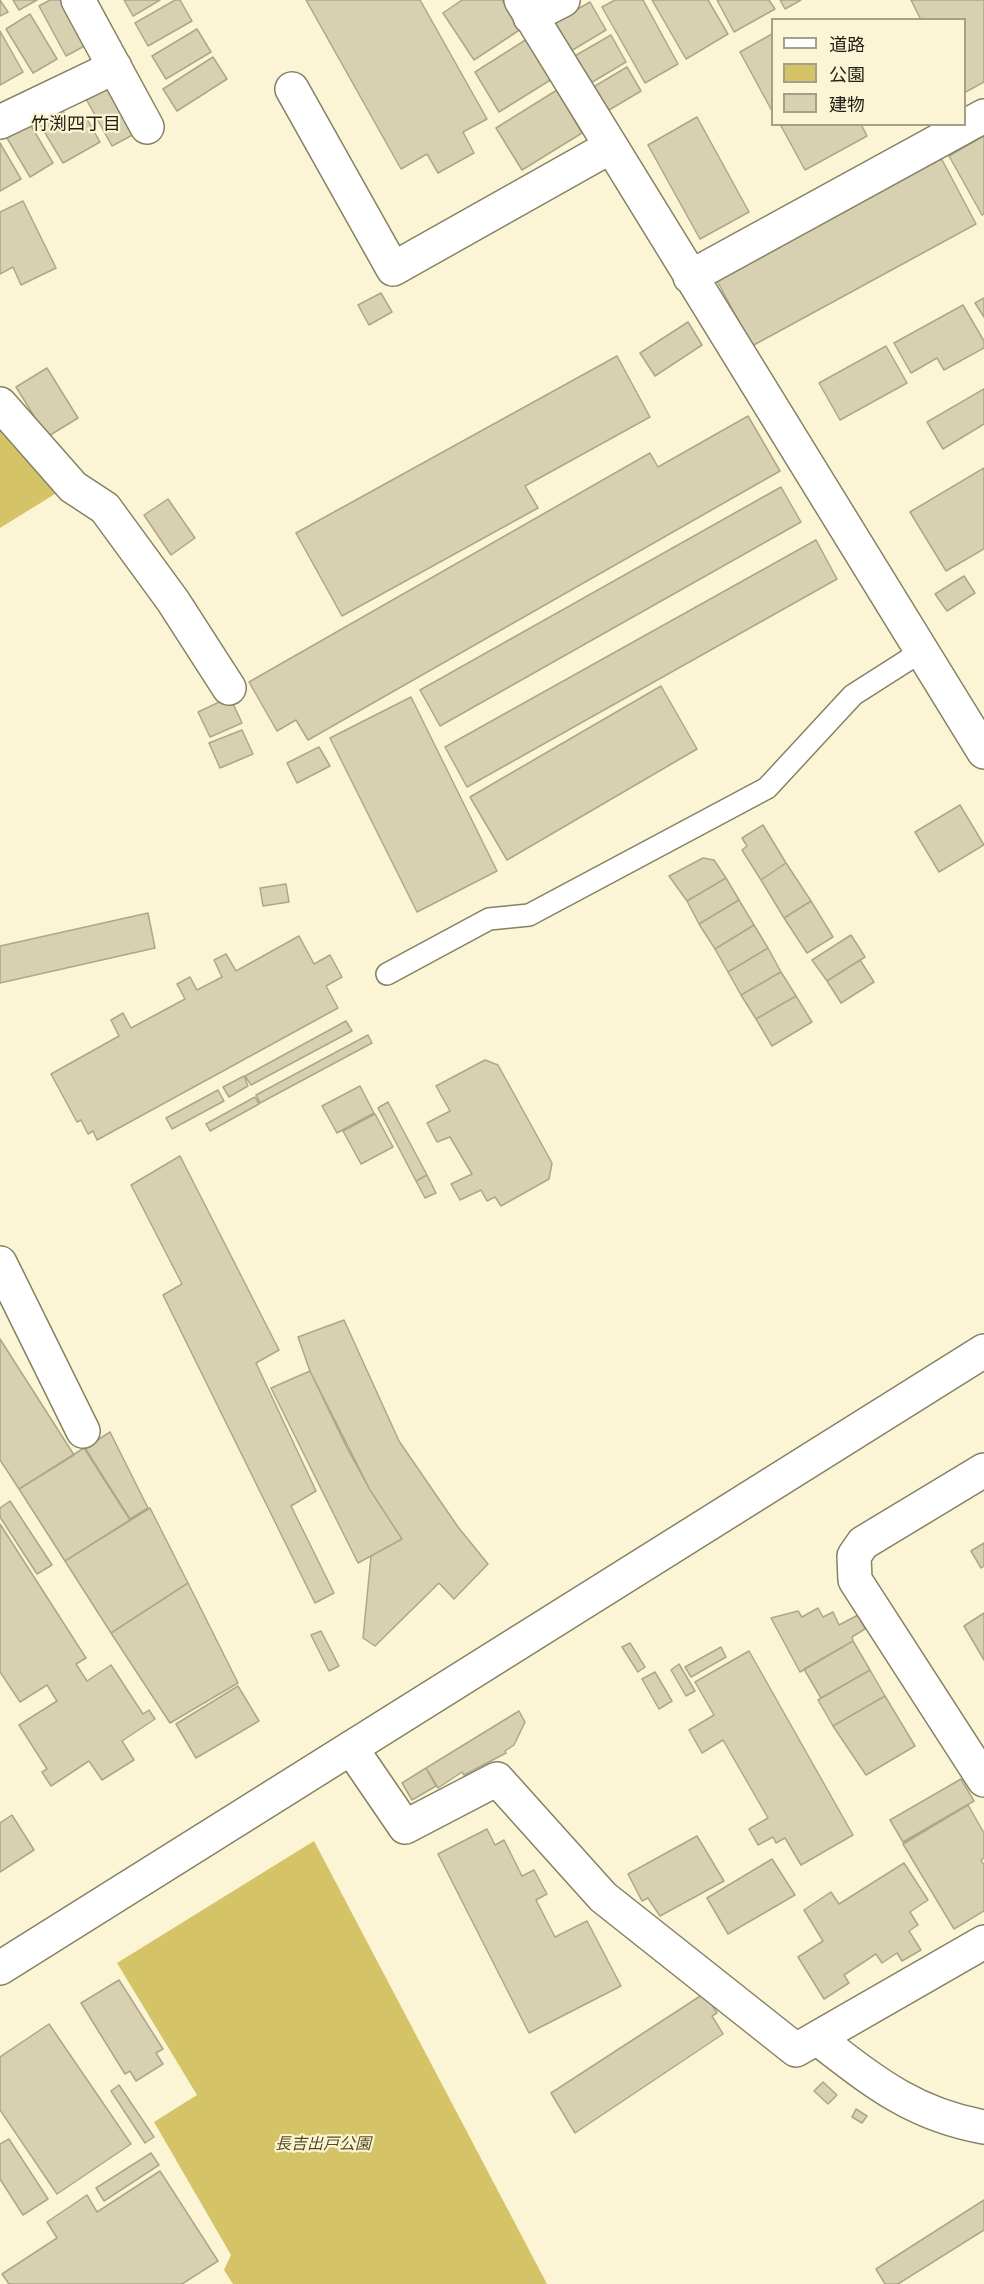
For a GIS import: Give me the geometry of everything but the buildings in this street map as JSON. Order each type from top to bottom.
[{"type":"street","points":[[78,0],[147,128]]},
{"type":"street","points":[[563,0],[526,8],[984,752]]},
{"type":"street","points":[[0,122],[115,67]]},
{"type":"street","points":[[292,89],[393,269],[610,147]]},
{"type":"street","points":[[966,126],[984,116]]},
{"type":"street","points":[[690,277],[966,126]]},
{"type":"street","points":[[0,404],[73,487],[105,508],[173,601],[229,688]]},
{"type":"street","points":[[4,1279],[83,1431]]},
{"type":"street","points":[[0,1968],[984,1351]]},
{"type":"street","points":[[984,1470],[863,1543],[854,1556],[855,1580],[984,1780]]},
{"type":"street","points":[[351,1748],[405,1827],[497,1779],[603,1897],[796,2050],[984,1942]]},
{"type":"street","points":[[817,2038],[887,2092],[950,2121],[984,2127]]},
{"type":"lane","points":[[387,974],[489,919],[529,915],[767,788],[853,695],[922,651]]},
{"type":"green space","points":[[0,422],[63,489],[0,528]]},
{"type":"green space","name":"長吉出戸公園","points":[[314,1841],[547,2284],[233,2284],[224,2270],[231,2255],[154,2122],[197,2095],[117,1963]]},
{"type":"district","name":"竹渕四丁目","points":[[76,125]]}]
